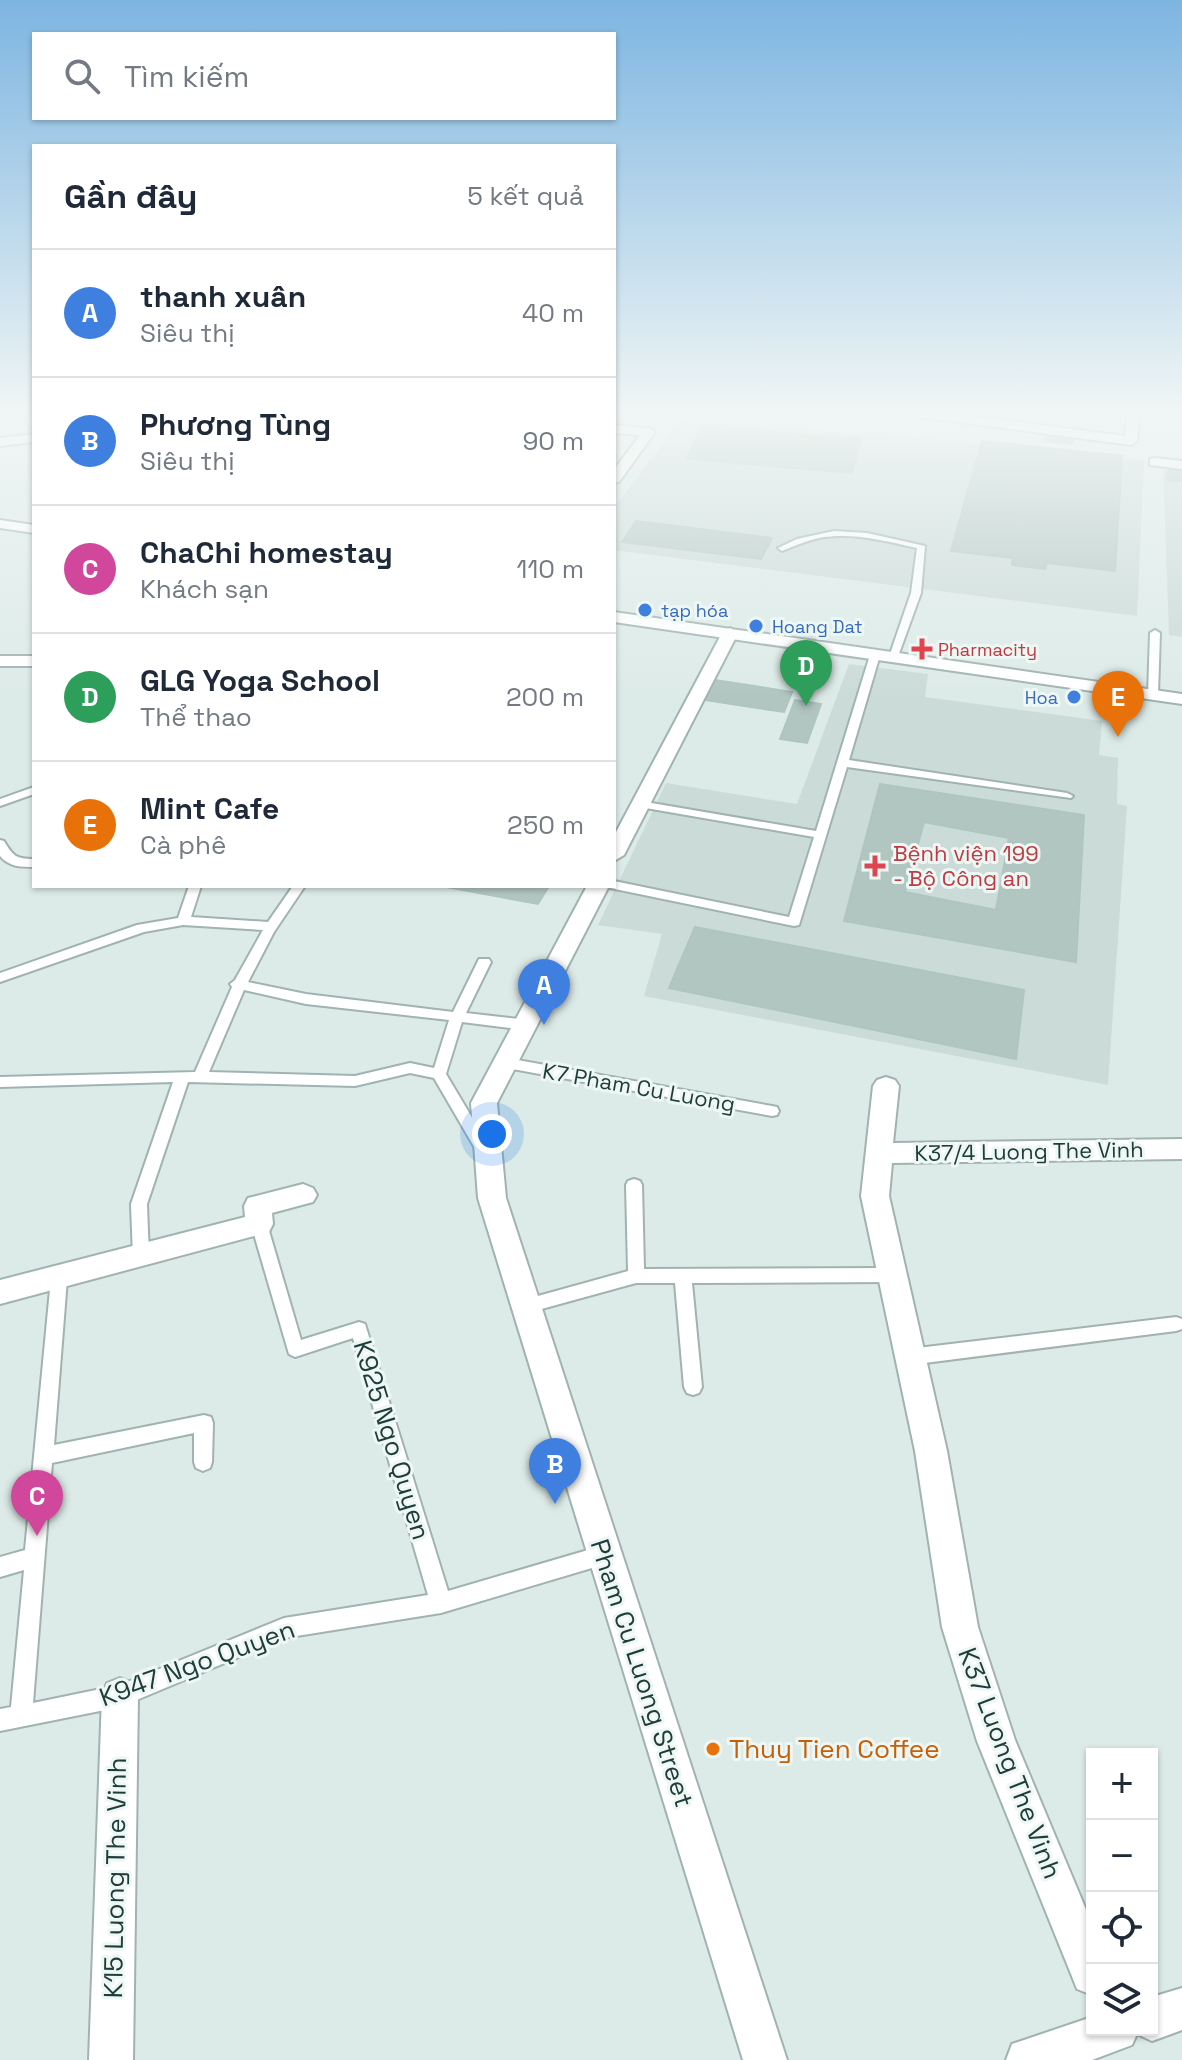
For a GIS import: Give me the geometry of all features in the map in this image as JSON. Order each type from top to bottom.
[{"type":"street","points":[[0,524],[32,529]]},
{"type":"street","points":[[616,617],[1182,699]]},
{"type":"street","points":[[616,851],[730,633]]},
{"type":"street","points":[[1,662],[32,661]]},
{"type":"street","name":"Pham Cu Luong Street","points":[[597,888],[484,1103],[492,1198],[765,2060]]},
{"type":"street","name":"K37 Luong The Vinh","points":[[886,1086],[875,1196],[931,1451],[960,1627],[996,1741],[1088,1964]]},
{"type":"street","name":"K37/4 Luong The Vinh","points":[[877,1153],[1182,1149]]},
{"type":"street","points":[[0,1292],[141,1258],[259,1224],[258,1206],[303,1195]]},
{"type":"street","name":"K15 Luong The Vinh","points":[[111,2060],[120,1696]]},
{"type":"street","points":[[1158,2017],[1182,2009]]},
{"type":"street","points":[[1028,2060],[1098,2036]]},
{"type":"lane","points":[[782,548],[806,536],[854,532],[921,546],[916,593],[894,657]]},
{"type":"lane","points":[[1153,695],[1155,633]]},
{"type":"lane","points":[[616,885],[794,922],[875,655]]},
{"type":"lane","points":[[844,763],[1067,796]]},
{"type":"lane","points":[[0,803],[32,791]]},
{"type":"lane","points":[[640,804],[820,835]]},
{"type":"lane","points":[[0,844],[5,858],[12,863],[32,863]]},
{"type":"lane","points":[[183,921],[194,888]]},
{"type":"lane","points":[[200,1077],[237,984],[269,926],[298,888]]},
{"type":"lane","points":[[0,978],[142,928],[183,921],[269,926]]},
{"type":"lane","points":[[484,962],[456,1019],[439,1074],[489,1159]]},
{"type":"lane","points":[[237,984],[306,999],[527,1025]]},
{"type":"lane","name":"K7 Pham Cu Luong","points":[[506,1063],[772,1111]]},
{"type":"lane","points":[[0,1082],[182,1077],[355,1081],[410,1068],[439,1074]]},
{"type":"lane","points":[[141,1258],[139,1204],[182,1077]]},
{"type":"lane","points":[[634,1185],[636,1276]]},
{"type":"lane","name":"K925 Ngo Quyen","points":[[259,1224],[295,1349],[359,1329],[441,1603]]},
{"type":"lane","points":[[527,1306],[636,1276],[890,1275]]},
{"type":"lane","points":[[683,1277],[693,1387]]},
{"type":"lane","points":[[21,1714],[59,1279]]},
{"type":"lane","points":[[909,1357],[1176,1324]]},
{"type":"lane","points":[[43,1456],[204,1423],[203,1462]]},
{"type":"lane","name":"K947 Ngo Quyen","points":[[0,1720],[120,1696],[284,1628],[441,1603],[605,1555]]},
{"type":"lane","points":[[0,1567],[35,1557]]},
{"type":"shaded area","points":[[1142,504],[1137,616],[616,550],[616,505]]},
{"type":"shaded area","points":[[1164,504],[1182,504],[1182,637],[1169,635]]},
{"type":"shaded area","name":"Bệnh viện 199 - Bộ Công an","points":[[849,664],[928,674],[925,697],[1102,721],[1099,755],[1118,758],[1117,804],[1127,806],[1108,1085],[644,996],[662,934],[598,925],[666,783],[797,804]]},
{"type":"building","points":[[964,504],[1119,504],[1115,571],[1047,563],[1045,569],[1012,565],[1013,558],[951,551]]},
{"type":"building","points":[[636,521],[772,538],[761,559],[622,542]]},
{"type":"building","points":[[715,680],[792,692],[784,712],[705,700]]},
{"type":"building","points":[[795,700],[821,704],[807,743],[780,739]]},
{"type":"building","points":[[880,784],[1084,815],[1076,962],[844,921]],"holes":[[[924,822],[1009,838],[996,910],[905,892]]]},
{"type":"building","points":[[452,888],[548,888],[538,904]]},
{"type":"building","points":[[695,927],[1024,990],[1016,1059],[669,988]]},
{"type":"place","name":"tạp hóa","points":[[645,610]]},
{"type":"place","name":"Hoang Dat","points":[[756,626]]},
{"type":"place","name":"Pharmacity","points":[[922,649]]},
{"type":"place","name":"Hoa","points":[[1074,697]]},
{"type":"place","name":"GLG Yoga School","points":[[806,706]]},
{"type":"place","name":"Mint Cafe","points":[[1118,737]]},
{"type":"place","name":"Bệnh viện 199 - Bộ Công an","points":[[875,866]]},
{"type":"place","name":"thanh xuân","points":[[544,1025]]},
{"type":"place","name":"Phương Tùng","points":[[555,1504]]},
{"type":"place","name":"ChaChi homestay","points":[[37,1536]]},
{"type":"place","name":"Thuy Tien Coffee","points":[[713,1749]]}]
